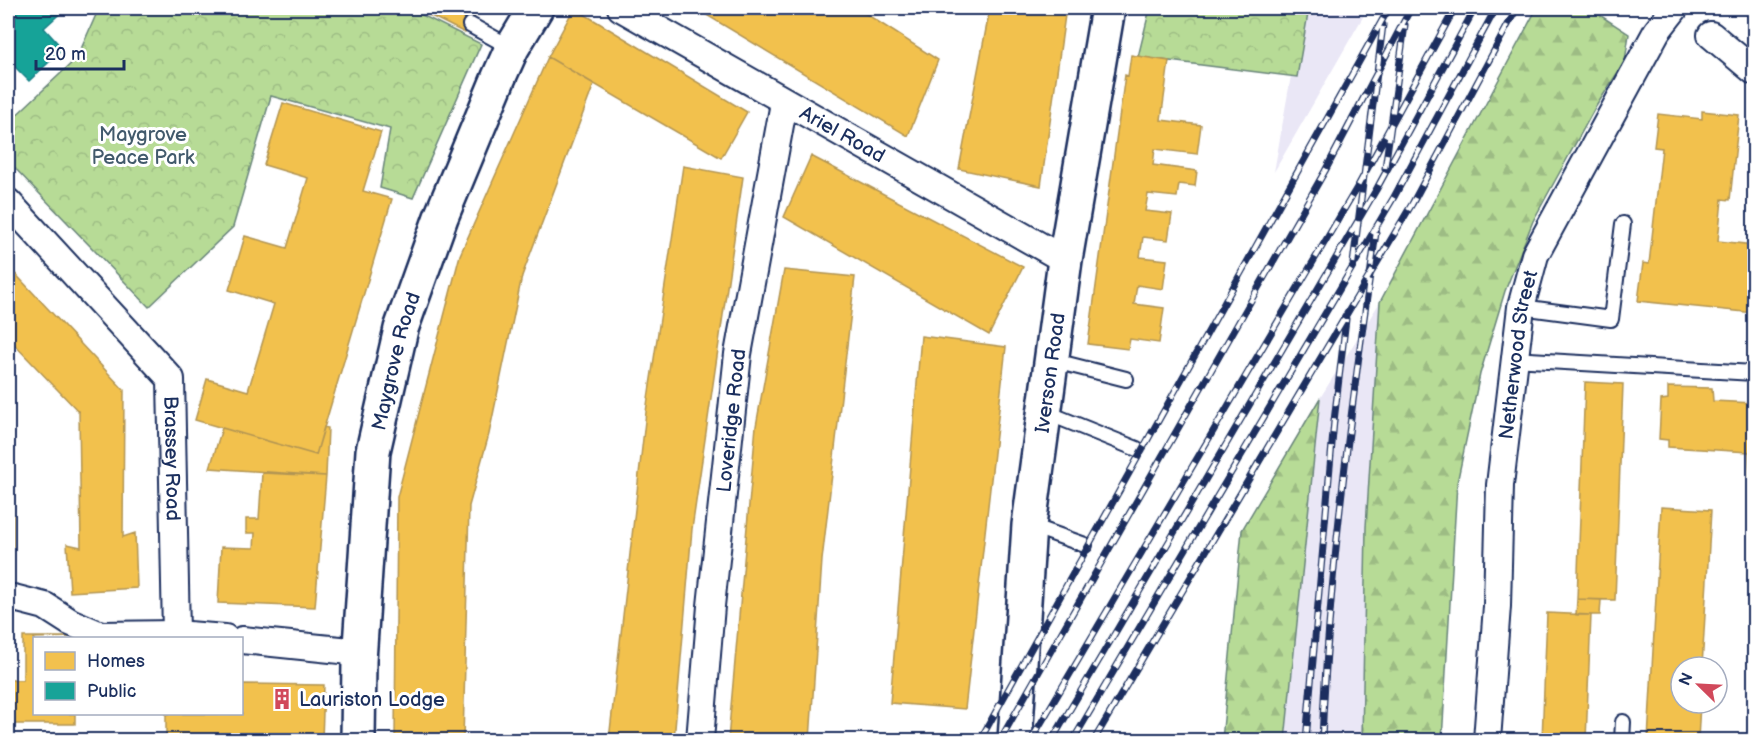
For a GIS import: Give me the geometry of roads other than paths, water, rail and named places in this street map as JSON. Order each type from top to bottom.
[{"type":"street","name":"Maygrove Road","points":[[358,741],[360,652],[373,451],[401,328],[441,217],[512,48],[536,8]]},
{"type":"street","name":"Ariel Road","points":[[621,8],[1065,260]]},
{"type":"street","name":"Iverson Road","points":[[1016,741],[1029,525],[1065,260],[1108,8]]},
{"type":"street","name":"Netherwood Street","points":[[1487,741],[1497,606],[1500,485],[1521,307],[1535,255],[1657,31],[1676,8]]},
{"type":"street","points":[[1711,35],[1755,71]]},
{"type":"street","name":"Loveridge Road","points":[[700,741],[711,606],[738,354],[784,102]]},
{"type":"street","name":"Brassey Road","points":[[8,201],[171,379],[176,634]]},
{"type":"street","points":[[8,602],[14,598],[45,606],[70,622],[101,635],[176,634],[205,637]]},
{"type":"street","points":[[243,640],[360,652]]},
{"type":"lane","points":[[470,25],[512,48]]},
{"type":"lane","points":[[1521,307],[1611,319],[1623,224]]},
{"type":"lane","points":[[1514,359],[1755,373]]},
{"type":"lane","points":[[1051,360],[1126,379]]},
{"type":"lane","points":[[1045,412],[1137,449]]},
{"type":"lane","points":[[1029,525],[1085,545]]},
{"type":"lane","points":[[1622,741],[1623,722]]},
{"type":"railway","points":[[980,740],[1389,8]]},
{"type":"railway","points":[[1000,740],[1325,171],[1411,8]]},
{"type":"railway","points":[[1031,740],[1359,184],[1455,8]]},
{"type":"railway","points":[[1052,740],[1376,190],[1475,8]]},
{"type":"railway","points":[[1073,740],[1394,197],[1496,8]]},
{"type":"railway","points":[[1094,740],[1412,204],[1517,8]]},
{"type":"railway","points":[[1353,263],[1383,25]]},
{"type":"railway","points":[[1385,168],[1405,25]]},
{"type":"railway","points":[[1322,740],[1336,549],[1350,423],[1376,233]]},
{"type":"railway","points":[[1306,740],[1334,421],[1346,319]]},
{"type":"place","name":"Lauriston Lodge","points":[[282,699]]},
{"type":"park label","name":"Maygrove Peace Park","points":[[143,146]]}]
